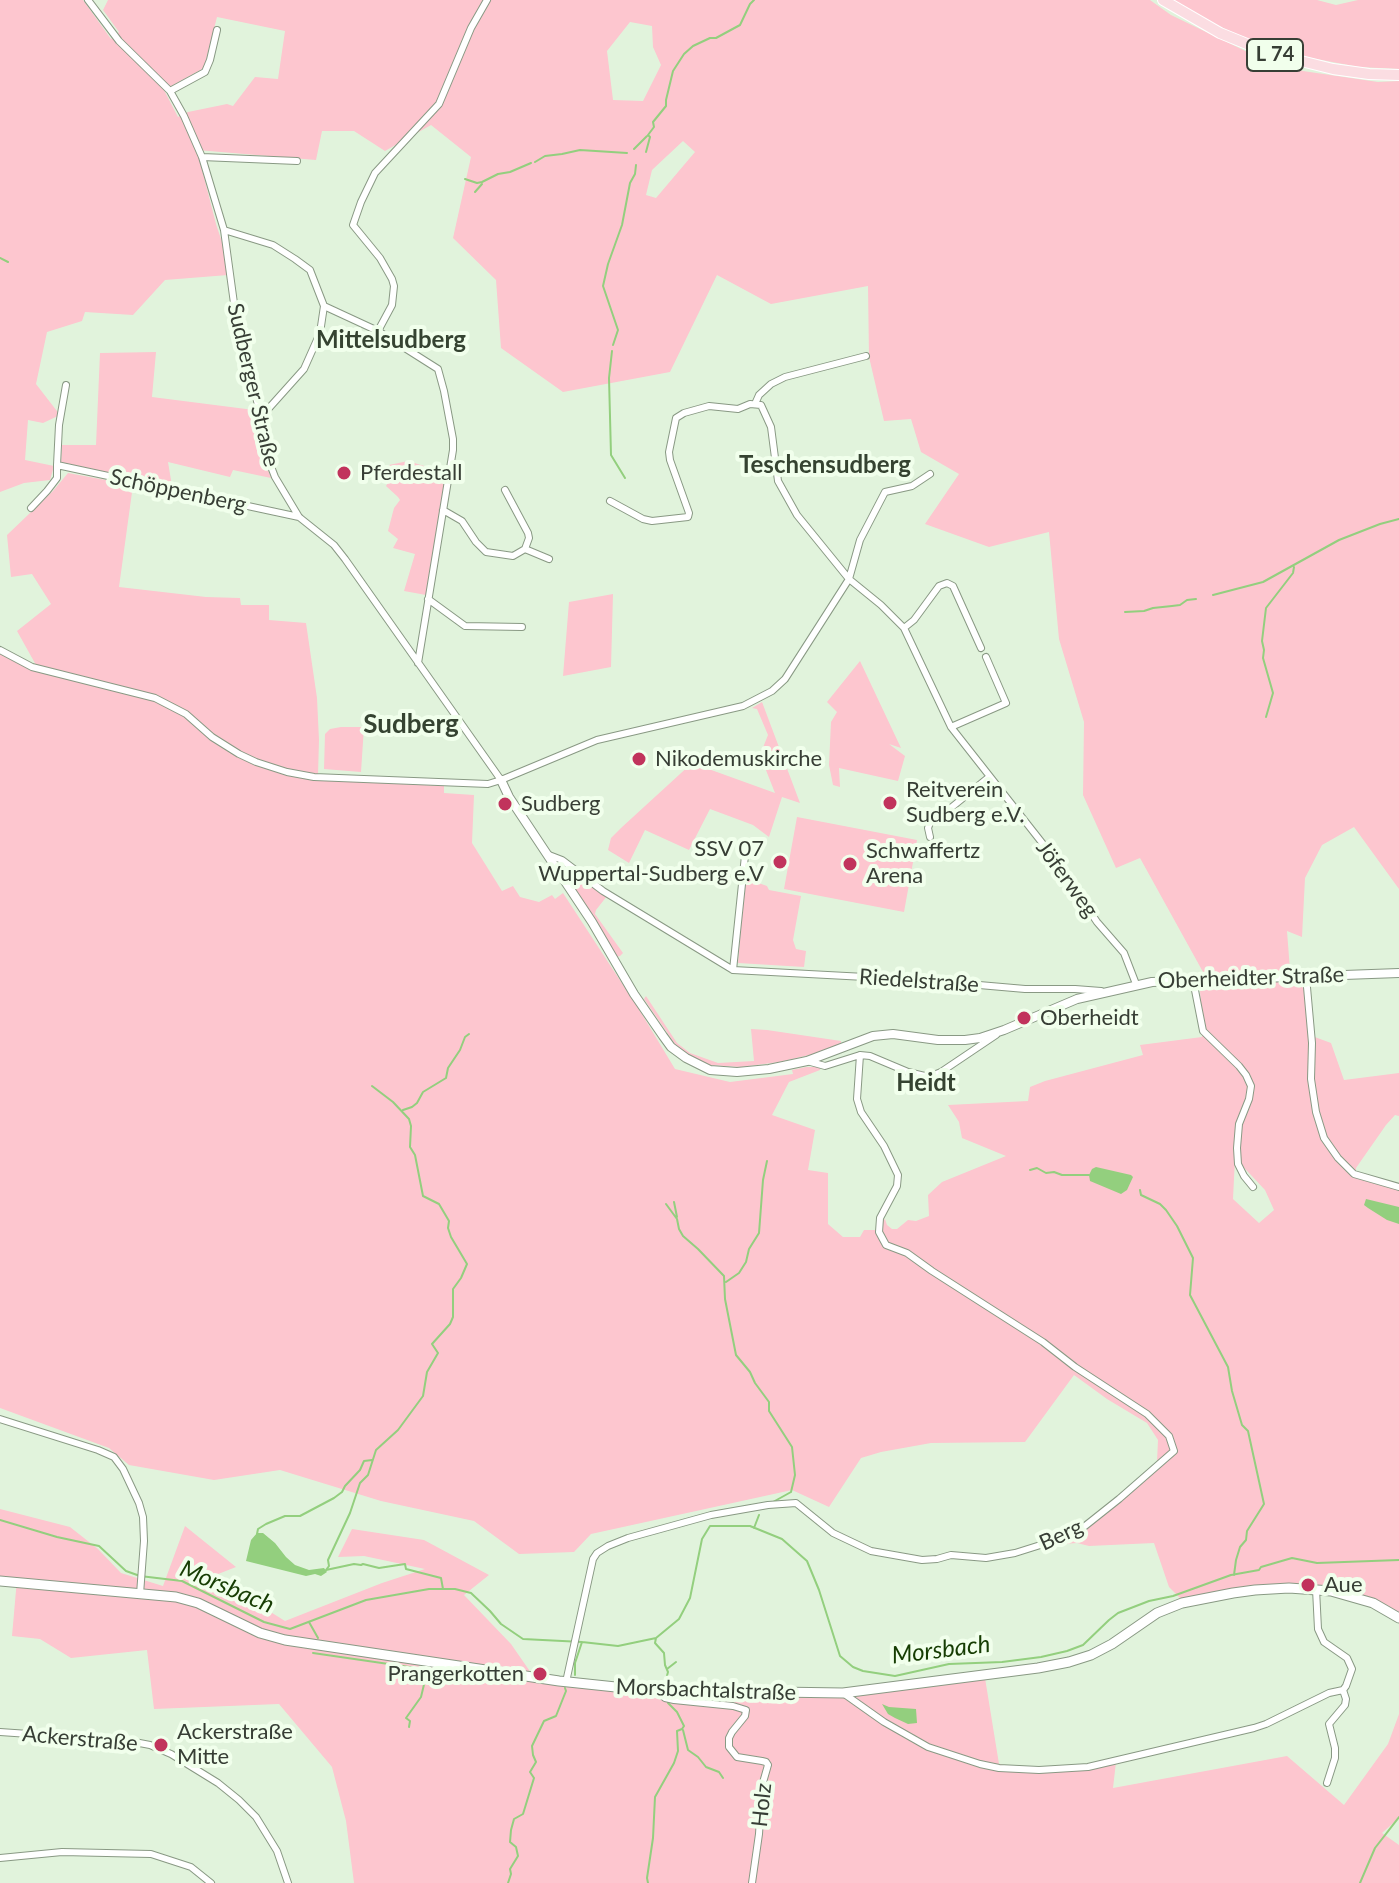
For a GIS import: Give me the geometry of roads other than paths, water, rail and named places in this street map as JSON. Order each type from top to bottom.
[{"type":"main road","name":"L 74","points":[[1163,0],[1220,33],[1269,53],[1333,69],[1399,75]]},
{"type":"main road","name":"Morsbachtalstraße","points":[[0,1581],[141,1588],[189,1600],[260,1633],[285,1640],[566,1682],[656,1690],[843,1693],[1038,1668],[1091,1655],[1157,1613],[1182,1603],[1255,1590],[1316,1589],[1347,1594],[1383,1607],[1399,1618]]},
{"type":"street","name":"Sudberger Straße","points":[[88,0],[119,41],[170,91],[202,157],[224,230],[236,318],[261,417],[265,451],[275,477],[299,517],[334,545],[501,780]]},
{"type":"street","points":[[378,331],[392,305],[394,286],[380,258],[353,225],[375,173],[439,104],[471,28],[487,0]]},
{"type":"street","points":[[170,91],[205,72],[217,30]]},
{"type":"street","points":[[202,157],[297,161]]},
{"type":"street","points":[[224,230],[273,245],[310,270],[324,306],[320,333],[304,369],[261,417]]},
{"type":"street","points":[[324,306],[378,331],[438,369],[444,391],[453,439],[418,663]]},
{"type":"street","points":[[755,404],[759,395],[771,384],[785,377],[866,356]]},
{"type":"street","points":[[31,508],[57,478],[59,425],[66,385]]},
{"type":"street","points":[[610,501],[652,521],[688,517],[669,452],[676,418],[709,406],[738,409],[750,404],[761,405],[771,427],[778,481],[797,515],[849,579]]},
{"type":"street","name":"Schöppenberg","points":[[57,465],[299,517]]},
{"type":"street","points":[[0,650],[32,667],[155,698],[186,714],[224,745],[256,762],[287,772],[335,778],[488,784],[597,740],[729,710],[772,691],[785,679],[849,579],[860,540],[885,492],[912,486],[930,474]]},
{"type":"street","points":[[443,510],[462,521],[486,552],[513,556],[525,549],[529,538],[505,490]]},
{"type":"street","points":[[525,549],[549,559]]},
{"type":"street","name":"Jöferweg","points":[[849,579],[904,628],[951,727],[1054,858],[1097,922],[1124,953],[1136,984]]},
{"type":"street","points":[[904,628],[914,620],[939,586],[947,583],[953,586],[981,648]]},
{"type":"street","points":[[428,599],[465,626],[522,627]]},
{"type":"street","points":[[951,727],[1006,703],[986,657]]},
{"type":"street","points":[[930,837],[928,828],[931,820],[989,777]]},
{"type":"street","points":[[501,780],[663,1036],[671,1047],[686,1058],[710,1070],[737,1072],[769,1069],[807,1061],[873,1036],[893,1034],[938,1040],[980,1038],[1067,1002],[1104,992]]},
{"type":"street","points":[[733,970],[746,846]]},
{"type":"street","name":"Riedelstraße","points":[[549,855],[562,860],[603,891],[733,970],[1104,992]]},
{"type":"street","name":"Oberheidter Straße","points":[[1104,992],[1136,984],[1193,980],[1399,973]]},
{"type":"street","points":[[1306,976],[1312,1043],[1311,1079],[1324,1138],[1354,1174],[1399,1187]]},
{"type":"street","points":[[1193,980],[1203,1031],[1239,1066],[1251,1086],[1239,1124],[1237,1148],[1238,1164],[1253,1187]]},
{"type":"street","points":[[807,1061],[825,1066],[860,1055],[870,1056],[929,1077],[1004,1030]]},
{"type":"street","name":"Berg","points":[[566,1682],[593,1559],[608,1546],[628,1538],[711,1515],[796,1503],[833,1533],[879,1553],[922,1560],[951,1555],[986,1558],[1049,1544],[1080,1530],[1174,1451],[1169,1436],[1147,1414],[907,1253],[886,1245],[879,1232],[880,1218],[897,1186],[898,1175],[884,1146],[861,1112],[857,1099],[860,1055]]},
{"type":"street","points":[[0,1419],[114,1457],[123,1469],[143,1517],[141,1588]]},
{"type":"street","points":[[843,1693],[884,1722],[928,1747],[980,1764],[1039,1770],[1088,1767],[1254,1728],[1329,1693],[1343,1690],[1352,1669],[1351,1664],[1324,1642],[1318,1629],[1316,1589]]},
{"type":"street","name":"Holz","points":[[656,1690],[665,1698],[674,1700],[746,1710],[732,1732],[729,1747],[737,1757],[766,1762],[768,1765],[762,1786],[752,1883]]},
{"type":"street","points":[[1327,1783],[1335,1758],[1329,1724],[1345,1705],[1343,1690]]},
{"type":"street","name":"Ackerstraße","points":[[0,1732],[129,1741],[171,1754],[229,1792],[256,1817],[277,1851],[288,1883]]},
{"type":"street","points":[[0,1858],[62,1852],[151,1854],[191,1867],[211,1883]]},
{"type":"waterway","points":[[646,152],[653,122],[666,106],[673,71],[684,54],[693,46],[740,25],[754,0]]},
{"type":"waterway","points":[[634,149],[647,136]]},
{"type":"waterway","points":[[535,162],[545,156],[580,150],[627,153]]},
{"type":"waterway","points":[[465,179],[482,182],[531,163]]},
{"type":"waterway","points":[[613,345],[618,330],[603,286],[636,165]]},
{"type":"waterway","points":[[475,192],[482,184]]},
{"type":"waterway","points":[[0,258],[8,262]]},
{"type":"waterway","points":[[612,351],[609,378],[611,455],[625,478]]},
{"type":"waterway","points":[[1213,595],[1263,582],[1339,540],[1399,519]]},
{"type":"waterway","points":[[1266,717],[1273,693],[1263,658],[1266,608],[1293,573],[1294,567]]},
{"type":"waterway","points":[[1125,612],[1180,605],[1196,599]]},
{"type":"waterway","points":[[403,1110],[412,1107],[423,1092],[446,1078],[448,1068],[469,1034]]},
{"type":"waterway","points":[[372,1086],[409,1119],[410,1147],[415,1155],[423,1196],[439,1204],[449,1221],[451,1237],[467,1264],[453,1289],[450,1324],[432,1344],[438,1353],[427,1372],[423,1396],[398,1430],[376,1450],[326,1570],[354,1564],[379,1568],[405,1564],[406,1569],[441,1578],[443,1589]]},
{"type":"waterway","points":[[726,1282],[739,1273],[759,1233],[767,1161]]},
{"type":"waterway","points":[[1030,1170],[1037,1168],[1046,1173],[1089,1175]]},
{"type":"waterway","points":[[1140,1190],[1141,1195],[1166,1210],[1193,1258],[1190,1295],[1228,1367],[1242,1425],[1248,1431],[1264,1504],[1240,1547],[1234,1575]]},
{"type":"waterway","points":[[674,1202],[677,1217]]},
{"type":"waterway","points":[[666,1204],[677,1219],[683,1236],[724,1276],[725,1299],[736,1355],[769,1402],[769,1411],[792,1447],[795,1475],[791,1492],[773,1502]]},
{"type":"waterway","points":[[257,1534],[258,1529],[266,1524],[285,1516],[300,1516],[334,1498],[360,1470],[364,1461],[372,1460]]},
{"type":"waterway","points":[[754,1528],[759,1515]]},
{"type":"waterway","name":"Morsbach","points":[[0,1520],[99,1546],[126,1571],[140,1576],[182,1581],[264,1622],[290,1629],[366,1600],[429,1589],[455,1589],[471,1593],[501,1624],[523,1639],[618,1646],[656,1638],[679,1619],[690,1598],[702,1539],[710,1526],[750,1526],[782,1539],[807,1561],[840,1656],[863,1671],[895,1676],[949,1664],[1002,1662],[1067,1651],[1083,1645],[1118,1613],[1292,1558],[1317,1563],[1399,1560]]},
{"type":"waterway","points":[[309,1622],[318,1638]]},
{"type":"waterway","points":[[656,1638],[655,1643],[664,1653],[668,1672],[665,1683]]},
{"type":"waterway","points":[[575,1675],[575,1663],[582,1642]]},
{"type":"waterway","points":[[313,1653],[427,1672],[421,1697],[406,1718],[410,1721],[409,1727]]},
{"type":"waterway","points":[[667,1669],[676,1662]]},
{"type":"waterway","points":[[508,1883],[510,1869],[518,1856],[516,1847],[510,1842],[511,1830],[514,1819],[523,1814],[534,1778],[530,1772],[536,1762],[532,1746],[544,1721],[556,1716],[565,1688]]},
{"type":"waterway","points":[[648,1883],[655,1797],[674,1763],[678,1751],[677,1731],[684,1726],[668,1703]]},
{"type":"waterway","points":[[683,1730],[688,1750],[723,1778]]},
{"type":"waterway","name":"Morsbach","points":[[1360,1883],[1375,1848],[1399,1817]]},
{"type":"place","name":"Pferdestall","points":[[344,473]]},
{"type":"place","name":"Nikodemuskirche","points":[[639,759]]},
{"type":"place","name":"Reitverein Sudberg e.V.","points":[[890,803]]},
{"type":"place","name":"Sudberg","points":[[505,804]]},
{"type":"place","name":"SSV 07 Wuppertal-Sudberg e.V","points":[[780,862]]},
{"type":"place","name":"Schwaffertz Arena","points":[[850,864]]},
{"type":"place","name":"Oberheidt","points":[[1024,1018]]},
{"type":"place","name":"Aue","points":[[1308,1585]]},
{"type":"place","name":"Prangerkotten","points":[[540,1674]]},
{"type":"place","name":"Ackerstraße Mitte","points":[[161,1745]]},
{"type":"district","name":"Mittelsudberg","points":[[391,340]]},
{"type":"district","name":"Teschensudberg","points":[[825,465]]},
{"type":"district","name":"Sudberg","points":[[411,725]]},
{"type":"district","name":"Heidt","points":[[926,1083]]}]
